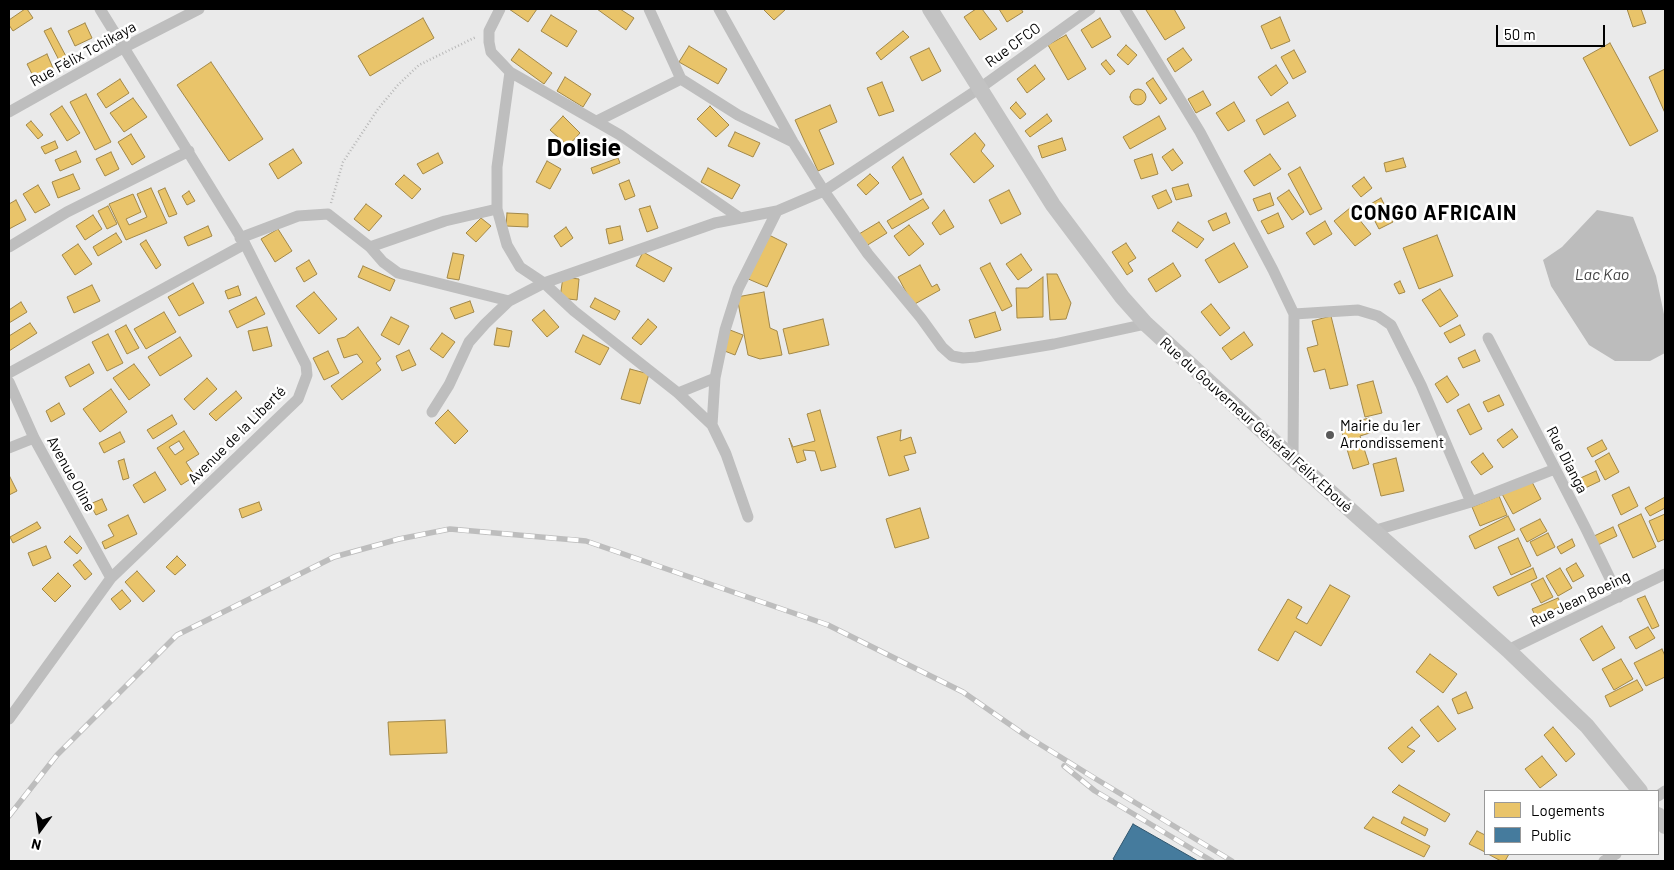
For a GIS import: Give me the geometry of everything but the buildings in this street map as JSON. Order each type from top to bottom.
[{"type":"main road","name":"Rue du Gouverneur Général Félix Eboué","points":[[930,9],[1054,205],[1122,297],[1146,324],[1293,459],[1508,650],[1587,726],[1639,790]]},
{"type":"street","name":"Avenue de la Liberté","points":[[9,719],[111,578],[298,398],[307,375],[306,365],[242,241],[189,151],[100,9]]},
{"type":"street","name":"Rue Félix Tchikaya","points":[[9,112],[123,48],[200,9]]},
{"type":"street","points":[[500,9],[489,31],[488,42],[491,52],[510,72],[620,135],[740,218]]},
{"type":"street","points":[[649,9],[681,79],[738,115],[793,142]]},
{"type":"street","points":[[719,9],[793,142],[824,191],[868,254],[942,347],[952,356],[963,358],[976,357],[1054,344],[1146,324]]},
{"type":"street","name":"Rue CFCO","points":[[432,412],[449,384],[469,342],[509,301],[544,283],[716,223],[777,211],[824,191],[980,88],[1090,9]]},
{"type":"street","points":[[1125,9],[1200,132],[1273,270],[1294,314],[1293,459]]},
{"type":"street","points":[[510,72],[497,167],[497,209],[507,244],[520,267],[544,283],[574,311],[678,393],[712,426],[726,454],[748,517]]},
{"type":"street","points":[[597,121],[681,79]]},
{"type":"street","points":[[9,247],[67,212],[189,151]]},
{"type":"street","points":[[370,247],[445,221],[497,209]]},
{"type":"street","points":[[712,426],[715,378],[725,330],[738,290],[777,211]]},
{"type":"street","points":[[9,373],[242,241],[298,216],[328,214],[370,247],[383,262],[398,273],[509,301]]},
{"type":"street","points":[[1294,314],[1358,310],[1378,316],[1391,325],[1421,385],[1472,502]]},
{"type":"street","name":"Rue Dianga","points":[[1488,338],[1619,597]]},
{"type":"street","points":[[678,393],[715,378]]},
{"type":"street","name":"Avenue Oline","points":[[9,382],[34,438],[111,578]]},
{"type":"street","points":[[9,448],[34,438]]},
{"type":"street","points":[[1373,531],[1472,502],[1555,469]]},
{"type":"street","name":"Rue Jean Boeing","points":[[1508,650],[1665,574]]},
{"type":"path","points":[[328,214],[343,162],[378,109],[398,85],[419,65],[489,31]]},
{"type":"shaded area","points":[[9,9],[1665,9],[1665,861],[9,861]]},
{"type":"water","name":"Lac Kao","points":[[1597,210],[1633,217],[1656,276],[1665,319],[1665,353],[1650,361],[1615,361],[1589,345],[1551,286],[1543,260],[1562,247]]},
{"type":"railway","points":[[9,816],[57,755],[177,635],[334,557],[399,539],[450,529],[586,541],[828,625],[963,692],[1025,735],[1232,861]]},
{"type":"railway","points":[[1064,766],[1095,791],[1212,861]]},
{"type":"place","name":"Mairie du 1er Arrondissement","points":[[1330,435]]},
{"type":"district","name":"Dolisie","points":[[584,148]]},
{"type":"district","name":"CONGO AFRICAIN","points":[[1434,213]]}]
